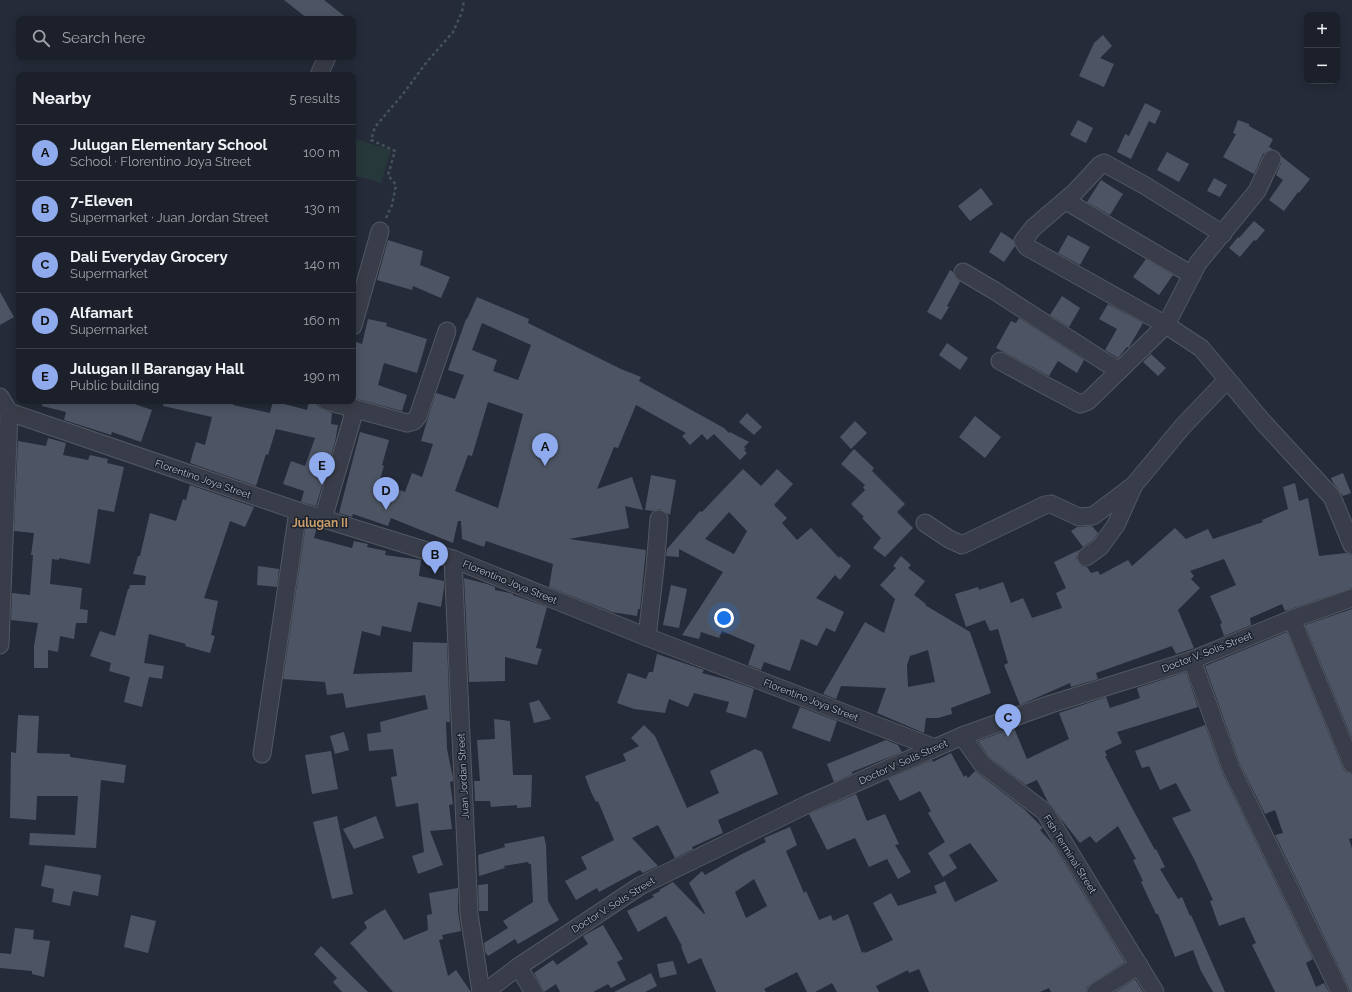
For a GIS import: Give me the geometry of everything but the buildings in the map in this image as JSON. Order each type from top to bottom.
[{"type":"street","points":[[320,72],[326,60]]},
{"type":"street","points":[[1000,361],[1080,404],[1088,401],[1166,325],[1198,263],[1257,191],[1272,159]]},
{"type":"street","points":[[1223,234],[1144,184],[1104,163],[1100,165],[1066,201],[1033,228],[1022,241],[1026,246],[1166,325],[1201,348],[1263,422],[1332,497],[1352,545]]},
{"type":"street","points":[[1066,201],[1192,275]]},
{"type":"street","points":[[356,315],[380,231]]},
{"type":"street","points":[[963,272],[1119,371]]},
{"type":"street","points":[[339,404],[408,423],[414,421],[418,416],[447,331]]},
{"type":"street","points":[[925,523],[949,539],[962,545],[1045,505],[1057,505],[1079,517],[1093,516],[1134,485],[1183,426],[1228,380]]},
{"type":"street","points":[[0,397],[9,412],[0,645]]},
{"type":"street","points":[[322,520],[355,409]]},
{"type":"street","name":"Florentino Joya Street","points":[[9,412],[322,520],[453,559],[647,637],[935,748]]},
{"type":"street","points":[[1086,557],[1100,547],[1116,524],[1134,485]]},
{"type":"street","points":[[262,754],[298,511]]},
{"type":"street","points":[[647,637],[659,519]]},
{"type":"street","name":"Juan Jordan Street","points":[[453,559],[470,914],[481,992]]},
{"type":"street","name":"Doctor V. Solis Street","points":[[485,992],[518,967],[640,886],[808,804],[962,736],[1051,704],[1192,660],[1292,619],[1352,598]]},
{"type":"street","points":[[1292,619],[1352,764]]},
{"type":"street","points":[[1192,660],[1231,768],[1340,992]]},
{"type":"street","name":"Fish Terminal Street","points":[[962,736],[982,764],[1045,812],[1155,992]]},
{"type":"street","points":[[1096,992],[1139,965]]},
{"type":"street","points":[[518,967],[534,992]]},
{"type":"path","points":[[380,231],[392,205],[396,185],[388,175],[394,151],[371,140],[375,127],[453,32],[462,12],[464,0]]},
{"type":"shaded area","points":[[356,139],[391,150],[381,183],[356,176]]},
{"type":"place","name":"Julugan Elementary School","points":[[545,466]]},
{"type":"place","name":"Julugan II Barangay Hall","points":[[322,485]]},
{"type":"place","name":"Alfamart","points":[[386,510]]},
{"type":"place","name":"7-Eleven","points":[[435,574]]},
{"type":"place","name":"Dali Everyday Grocery","points":[[1008,737]]},
{"type":"district","name":"Julugan II","points":[[320,523]]}]
